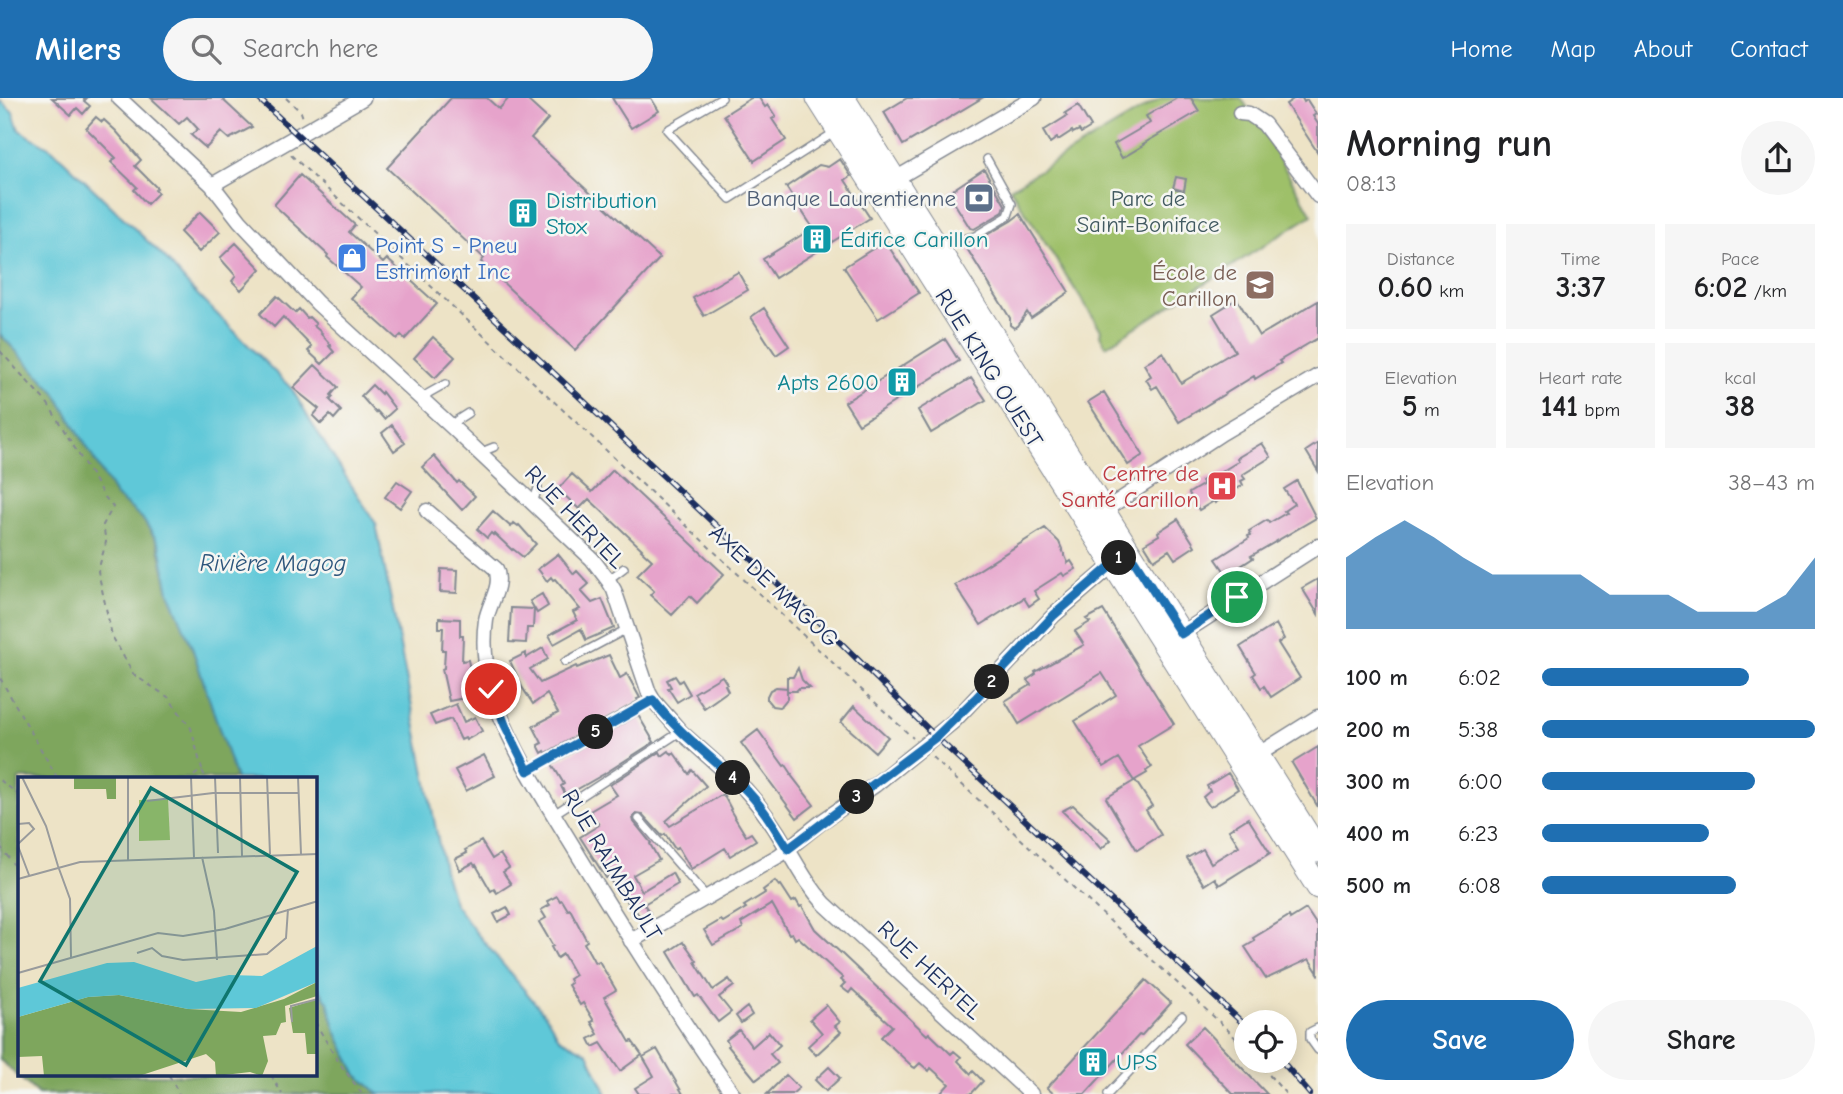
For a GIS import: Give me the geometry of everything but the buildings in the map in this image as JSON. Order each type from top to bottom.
[{"type":"main road","name":"RUE KING OUEST","points":[[818,98],[838,130],[885,185]]},
{"type":"main road","name":"RUE KING OUEST","points":[[843,98],[885,185],[1249,760],[1317,846]]},
{"type":"main road","name":"RUE KING OUEST","points":[[973,324],[1063,498],[1095,516]]},
{"type":"main road","name":"RUE KING OUEST","points":[[1121,557],[1181,634],[1318,887]]},
{"type":"street","name":"RUE HERTEL","points":[[119,98],[212,185],[240,222],[317,303],[592,559],[614,590],[653,700],[681,732],[745,789],[769,818],[807,882],[825,904],[1031,1094]]},
{"type":"street","points":[[212,185],[363,98]]},
{"type":"street","points":[[885,185],[1034,98]]},
{"type":"street","points":[[1240,113],[1249,114],[1264,124],[1318,196]]},
{"type":"street","points":[[1095,516],[1169,475],[1222,433],[1318,376]]},
{"type":"street","name":"RUE RAIMBAULT","points":[[427,511],[496,569],[498,582],[488,611],[484,638],[491,689],[496,705],[528,771],[631,941],[733,1094]]},
{"type":"street","points":[[1181,634],[1318,545]]},
{"type":"street","points":[[631,941],[788,849],[922,747],[954,721],[1054,615],[1121,557]]},
{"type":"street","points":[[1249,760],[1318,717]]},
{"type":"lane","points":[[722,98],[667,130],[730,199],[838,130]]},
{"type":"lane","points":[[962,239],[975,236],[1008,216],[1012,204],[986,159]]},
{"type":"lane","points":[[422,400],[444,384]]},
{"type":"lane","points":[[451,426],[468,413]]},
{"type":"lane","points":[[479,453],[494,447]]},
{"type":"lane","points":[[533,503],[538,488]]},
{"type":"lane","points":[[608,580],[624,568]]},
{"type":"lane","points":[[565,662],[627,629]]},
{"type":"lane","points":[[528,771],[653,700]]},
{"type":"lane","points":[[554,814],[681,732]]},
{"type":"lane","points":[[639,819],[707,898]]},
{"type":"lane","points":[[1108,1094],[1182,1016]]},
{"type":"lane","points":[[1318,1028],[1310,1032],[1310,1039],[1318,1050]]},
{"type":"path","points":[[286,98],[301,112],[307,129]]},
{"type":"path","name":"AXE DE MAGOG","points":[[281,145],[1234,1036]]},
{"type":"path","points":[[0,352],[48,404],[113,507],[103,525],[106,542],[98,571],[112,636],[134,675],[168,696],[191,728],[206,777]]},
{"type":"path","points":[[0,678],[57,777]]},
{"type":"path","points":[[192,777],[202,770]]},
{"type":"path","points":[[0,780],[18,794]]},
{"type":"path","points":[[0,846],[18,871]]},
{"type":"path","points":[[317,1025],[362,1094]]},
{"type":"path","points":[[1267,1073],[1286,1094]]},
{"type":"path","points":[[169,1076],[178,1094]]},
{"type":"path","points":[[272,1076],[282,1094]]},
{"type":"green space","name":"Parc de Saint-Boniface","points":[[1161,98],[1241,98],[1312,215],[1106,346],[1100,335],[1101,330],[1010,188]]},
{"type":"green space","points":[[0,334],[55,392],[115,495],[142,518],[158,543],[169,592],[192,647],[235,777],[18,777],[18,1076],[317,1076],[317,986],[328,1002],[336,1031],[356,1074],[379,1094],[38,1094],[0,1060]]},
{"type":"water","name":"Rivière Magog","points":[[0,100],[13,112],[19,130],[52,149],[165,258],[189,286],[292,389],[376,524],[444,870],[454,903],[547,1017],[559,1038],[588,1053],[607,1094],[379,1094],[356,1074],[336,1031],[328,1002],[317,986],[317,777],[235,777],[192,647],[169,592],[160,545],[142,518],[115,495],[55,392],[0,334]]},
{"type":"railway","points":[[258,98],[572,390],[843,645],[936,737],[1234,1015]]},
{"type":"railway","points":[[1292,1073],[1310,1094]]},
{"type":"place","name":"Banque Laurentienne","points":[[979,198]]},
{"type":"place","name":"Distribution Stox","points":[[523,213]]},
{"type":"place","name":"Édifice Carillon","points":[[817,239]]},
{"type":"place","name":"Point S - Pneu Estrimont Inc","points":[[352,258]]},
{"type":"place","name":"École de Carillon","points":[[1260,285]]},
{"type":"place","name":"Apts 2600","points":[[902,382]]},
{"type":"place","name":"Centre de Santé Carillon","points":[[1222,486]]},
{"type":"place","name":"UPS","points":[[1093,1062]]},
{"type":"route","points":[[491,689],[528,771],[653,700],[681,732],[745,789],[769,818],[788,849],[936,737],[1054,615],[1128,551],[1181,634],[1237,597]]}]
